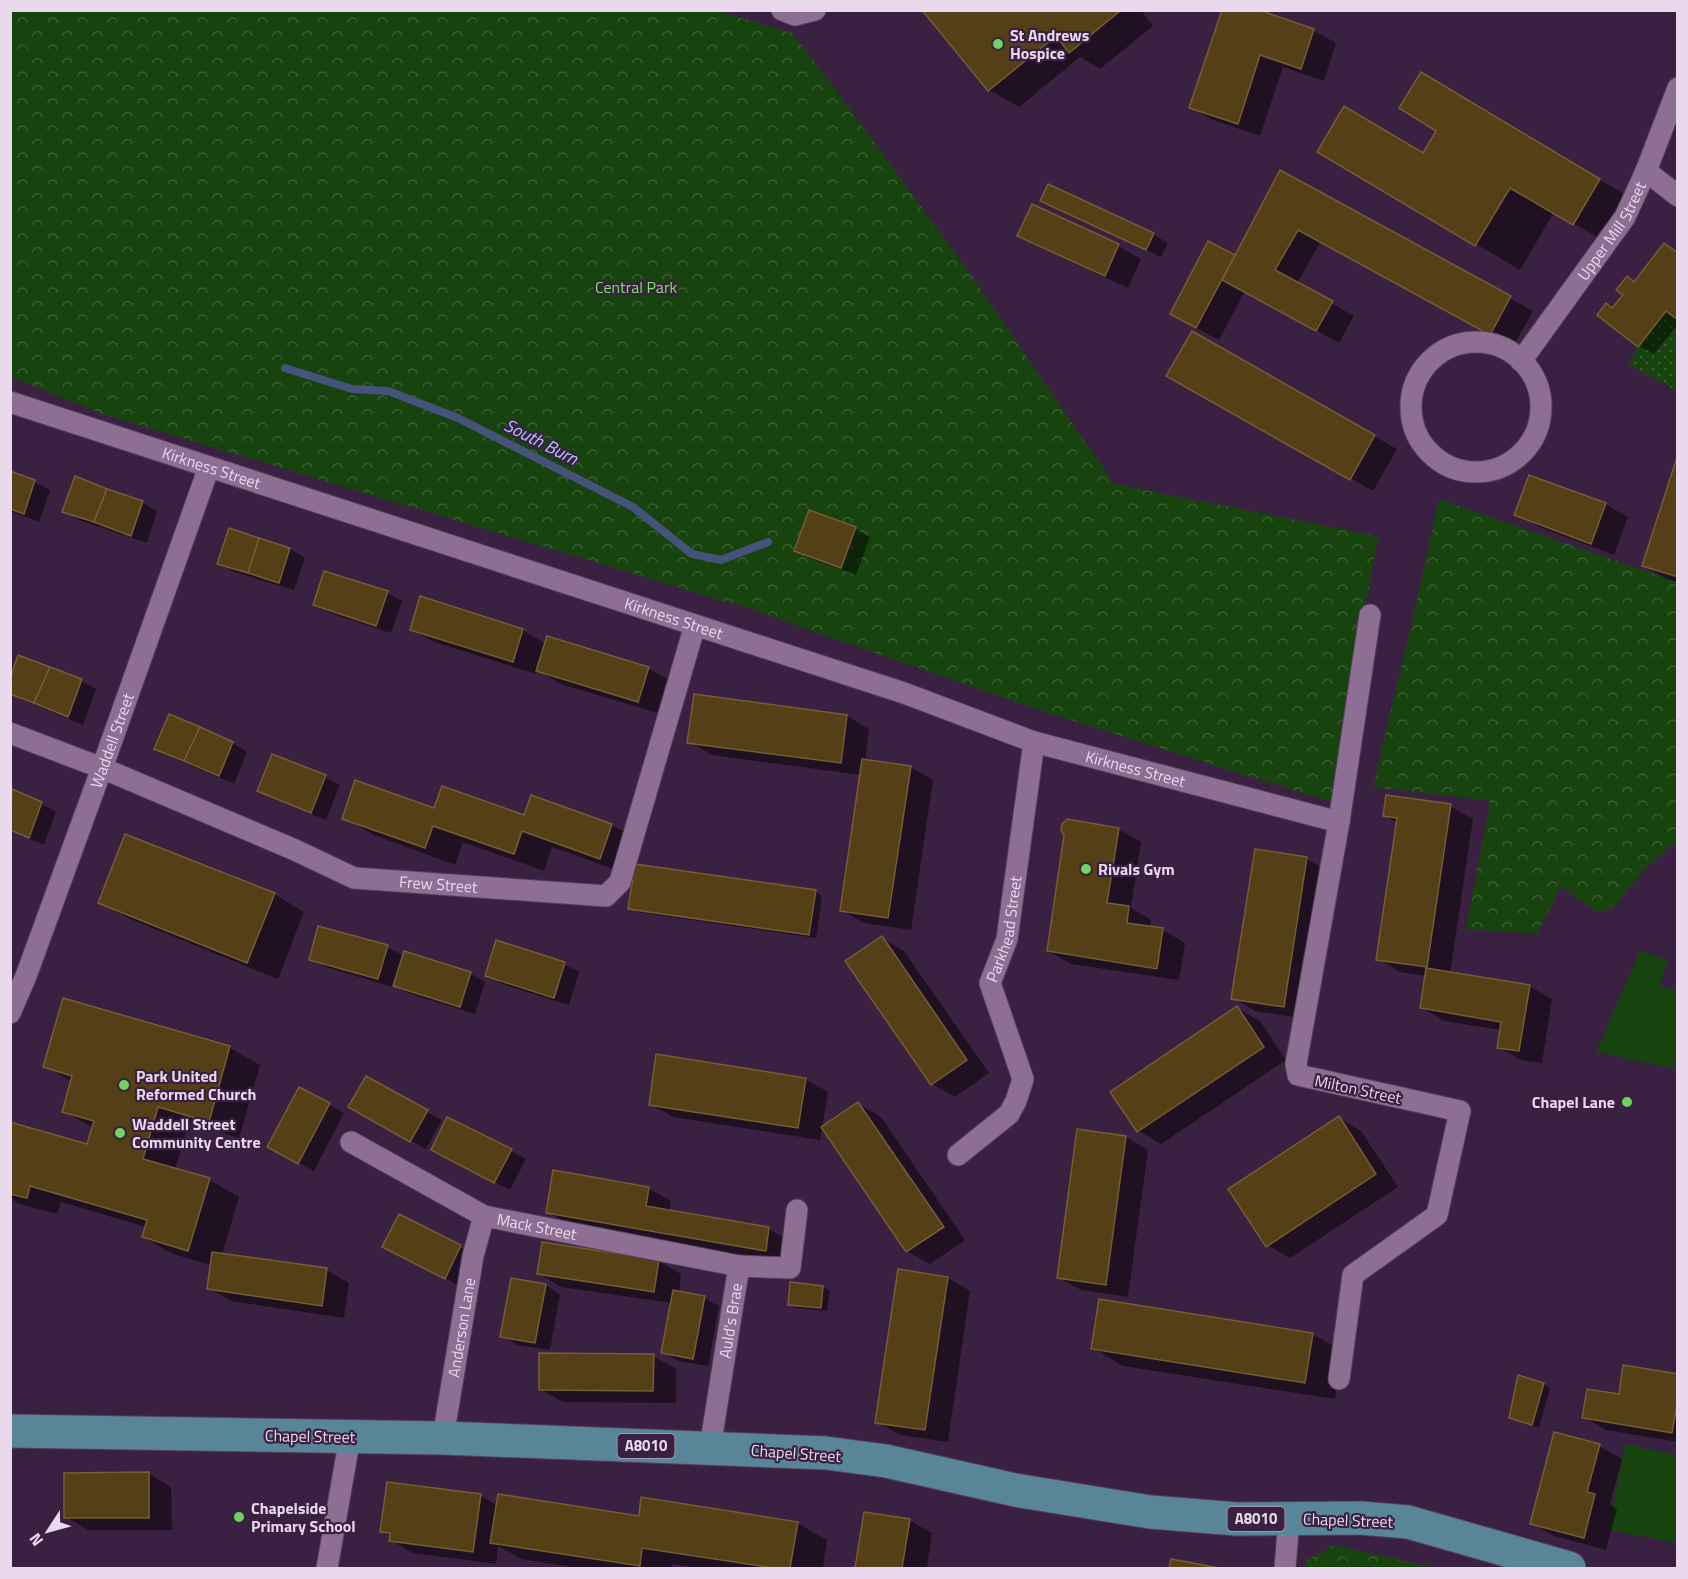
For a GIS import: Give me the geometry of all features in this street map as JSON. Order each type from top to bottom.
[{"type":"main road","name":"Chapel Street","points":[[10,1431],[443,1438],[826,1453],[886,1461],[1015,1490],[1150,1512],[1237,1519],[1360,1518],[1408,1522],[1569,1569]]},
{"type":"street","points":[[782,10],[795,15],[815,10]]},
{"type":"street","name":"Upper Mill Street","points":[[1521,361],[1625,217],[1646,171],[1677,88]]},
{"type":"street","points":[[1646,171],[1677,196]]},
{"type":"street","points":[[1483,342],[1503,348],[1521,361],[1533,378],[1540,399],[1540,420],[1532,440],[1518,457],[1500,468],[1478,472],[1457,470],[1438,460],[1423,446],[1413,426],[1410,405],[1415,384],[1425,366],[1442,352],[1461,344],[1483,342]]},
{"type":"street","name":"Kirkness Street","points":[[10,402],[903,693],[1034,742],[1340,822]]},
{"type":"street","name":"Waddell Street","points":[[10,1013],[34,956],[209,467]]},
{"type":"street","name":"Milton Street","points":[[1339,1379],[1353,1275],[1437,1215],[1460,1111],[1298,1076],[1296,1064],[1299,1043],[1340,822],[1370,615]]},
{"type":"street","name":"Frew Street","points":[[10,733],[102,768],[284,845],[354,878],[606,896],[620,882],[695,625]]},
{"type":"street","name":"Parkhead Street","points":[[958,1155],[1010,1114],[1023,1078],[990,983],[1007,939],[1034,742]]},
{"type":"street","name":"Mack Street","points":[[351,1143],[484,1216],[739,1266]]},
{"type":"street","name":"Auld's Brae","points":[[710,1448],[739,1266],[790,1268],[797,1210]]},
{"type":"street","name":"Anderson Lane","points":[[443,1438],[473,1256],[484,1216]]},
{"type":"street","points":[[327,1569],[350,1437]]},
{"type":"street","points":[[1285,1569],[1289,1518]]},
{"type":"green space","name":"Central Park","points":[[714,10],[792,33],[968,271],[1114,484],[1378,536],[1331,802],[1039,710],[744,607],[105,415],[11,377],[10,11]]},
{"type":"green space","points":[[1666,311],[1677,320],[1677,391],[1628,364]]},
{"type":"green space","points":[[1439,499],[1677,582],[1677,840],[1644,870],[1612,909],[1597,912],[1561,887],[1537,934],[1466,929],[1490,801],[1373,787]]},
{"type":"green space","points":[[1640,951],[1668,959],[1660,986],[1677,991],[1677,1069],[1596,1052]]},
{"type":"green space","points":[[1625,1444],[1677,1455],[1677,1543],[1609,1530]]},
{"type":"green space","points":[[1334,1545],[1436,1568],[1306,1568],[1306,1561]]},
{"type":"building","name":"St Andrews Hospice","points":[[922,10],[1121,10],[1069,53],[1056,36],[988,91]]},
{"type":"building","points":[[1222,10],[1259,10],[1314,29],[1301,69],[1260,55],[1238,124],[1189,108]]},
{"type":"building","points":[[1421,72],[1600,179],[1573,225],[1510,188],[1475,246],[1317,152],[1344,106],[1423,153],[1436,131],[1399,108]]},
{"type":"building","points":[[1280,170],[1511,296],[1490,335],[1298,230],[1275,270],[1333,301],[1316,331],[1222,280]]},
{"type":"building","points":[[1048,184],[1154,233],[1146,250],[1040,201]]},
{"type":"building","points":[[1032,204],[1119,244],[1105,276],[1017,236]]},
{"type":"building","points":[[1208,241],[1235,255],[1196,328],[1170,314]]},
{"type":"building","points":[[1664,243],[1678,253],[1678,320],[1666,311],[1638,347],[1597,315],[1606,303],[1612,308],[1623,295],[1616,290],[1627,276],[1634,282]]},
{"type":"building","points":[[1192,331],[1375,435],[1350,480],[1166,376]]},
{"type":"building","points":[[1678,454],[1678,577],[1642,566]]},
{"type":"building","points":[[10,471],[35,480],[24,514],[10,509]]},
{"type":"building","points":[[1529,475],[1606,503],[1591,544],[1514,515]]},
{"type":"building","points":[[75,476],[107,489],[94,522],[62,512]]},
{"type":"building","points":[[107,489],[143,501],[131,536],[94,522]]},
{"type":"building","points":[[809,510],[856,527],[841,568],[794,551]]},
{"type":"building","points":[[229,528],[259,538],[248,573],[217,564]]},
{"type":"building","points":[[259,538],[290,548],[279,583],[248,573]]},
{"type":"building","points":[[324,571],[388,591],[376,626],[313,605]]},
{"type":"building","points":[[420,596],[523,629],[513,662],[410,630]]},
{"type":"building","points":[[547,636],[649,667],[638,702],[536,671]]},
{"type":"building","points":[[18,655],[50,667],[34,703],[10,694],[10,679]]},
{"type":"building","points":[[50,667],[82,679],[68,717],[34,703]]},
{"type":"building","points":[[694,694],[847,715],[841,763],[687,743]]},
{"type":"building","points":[[169,714],[200,727],[184,761],[154,749]]},
{"type":"building","points":[[200,727],[233,742],[219,776],[184,761]]},
{"type":"building","points":[[272,754],[326,775],[311,813],[257,791]]},
{"type":"building","points":[[862,759],[911,766],[888,918],[840,911]]},
{"type":"building","points":[[355,780],[434,808],[442,786],[524,815],[531,795],[612,824],[600,859],[522,831],[514,854],[433,826],[425,848],[342,819]]},
{"type":"building","points":[[12,789],[42,802],[29,838],[10,830]]},
{"type":"building","points":[[1386,795],[1451,804],[1427,967],[1376,960],[1397,818],[1383,816]]},
{"type":"building","name":"Rivals Gym","points":[[1067,819],[1119,828],[1107,903],[1129,906],[1127,923],[1163,928],[1157,969],[1047,951],[1064,835],[1061,830],[1062,824]]},
{"type":"building","points":[[125,834],[275,893],[247,963],[98,903]]},
{"type":"building","points":[[1255,849],[1307,857],[1284,1007],[1231,999]]},
{"type":"building","points":[[635,864],[816,890],[809,935],[628,909]]},
{"type":"building","points":[[318,926],[388,945],[378,979],[309,960]]},
{"type":"building","points":[[882,936],[967,1060],[931,1085],[845,961]]},
{"type":"building","points":[[496,940],[565,962],[554,998],[485,976]]},
{"type":"building","points":[[404,951],[471,972],[460,1007],[393,986]]},
{"type":"building","points":[[1426,968],[1530,985],[1519,1051],[1497,1048],[1501,1022],[1420,1008]]},
{"type":"building","name":"Waddell Street Community Centre","points":[[63,998],[230,1046],[209,1122],[158,1107],[143,1159],[210,1178],[188,1251],[142,1237],[147,1220],[30,1186],[27,1198],[10,1194],[10,1122],[87,1144],[94,1121],[62,1112],[72,1076],[43,1067]]},
{"type":"building","points":[[1237,1006],[1264,1047],[1137,1132],[1110,1092]]},
{"type":"building","points":[[656,1054],[806,1078],[798,1128],[649,1105]]},
{"type":"building","points":[[366,1076],[428,1110],[410,1142],[348,1107]]},
{"type":"building","points":[[299,1087],[330,1103],[298,1164],[267,1147]]},
{"type":"building","points":[[858,1102],[944,1227],[906,1252],[821,1127]]},
{"type":"building","points":[[1339,1116],[1376,1174],[1266,1247],[1228,1189]]},
{"type":"building","points":[[447,1117],[512,1149],[494,1183],[431,1150]]},
{"type":"building","points":[[1077,1129],[1126,1136],[1106,1285],[1057,1278]]},
{"type":"building","points":[[553,1170],[649,1187],[646,1206],[769,1227],[766,1251],[546,1213]]},
{"type":"building","points":[[399,1214],[461,1245],[445,1279],[382,1247]]},
{"type":"building","points":[[542,1242],[659,1260],[654,1292],[537,1274]]},
{"type":"building","points":[[212,1252],[327,1268],[322,1306],[207,1289]]},
{"type":"building","points":[[898,1269],[948,1277],[925,1430],[875,1423]]},
{"type":"building","points":[[511,1278],[546,1284],[535,1343],[500,1337]]},
{"type":"building","points":[[790,1282],[823,1286],[821,1308],[788,1305]]},
{"type":"building","points":[[673,1290],[705,1296],[693,1359],[661,1353]]},
{"type":"building","points":[[1099,1299],[1313,1333],[1305,1383],[1091,1349]]},
{"type":"building","points":[[539,1353],[654,1354],[653,1391],[539,1390]]},
{"type":"building","points":[[1623,1365],[1678,1374],[1678,1399],[1672,1433],[1582,1418],[1587,1389],[1619,1394]]},
{"type":"building","points":[[1518,1375],[1544,1383],[1532,1425],[1509,1418]]},
{"type":"building","points":[[1554,1432],[1600,1444],[1587,1492],[1595,1494],[1584,1538],[1530,1524]]},
{"type":"building","points":[[149,1472],[149,1518],[64,1518],[64,1473]]},
{"type":"building","points":[[387,1482],[481,1494],[473,1552],[389,1541],[390,1533],[380,1532]]},
{"type":"building","points":[[498,1494],[639,1516],[641,1497],[798,1522],[790,1568],[774,1568],[642,1548],[640,1566],[490,1543]]},
{"type":"building","points":[[864,1512],[910,1519],[902,1568],[855,1568]]},
{"type":"building","points":[[1171,1559],[1220,1568],[1169,1568]]},
{"type":"waterway","name":"South Burn","points":[[285,368],[352,389],[388,391],[458,418],[633,507],[692,554],[721,560],[768,542]]},
{"type":"place","name":"St Andrews Hospice","points":[[998,44]]},
{"type":"place","name":"Rivals Gym","points":[[1086,869]]},
{"type":"place","name":"Park United Reformed Church","points":[[124,1085]]},
{"type":"place","name":"Chapel Lane","points":[[1627,1102]]},
{"type":"place","name":"Waddell Street Community Centre","points":[[120,1133]]},
{"type":"place","name":"Chapelside Primary School","points":[[239,1517]]}]
